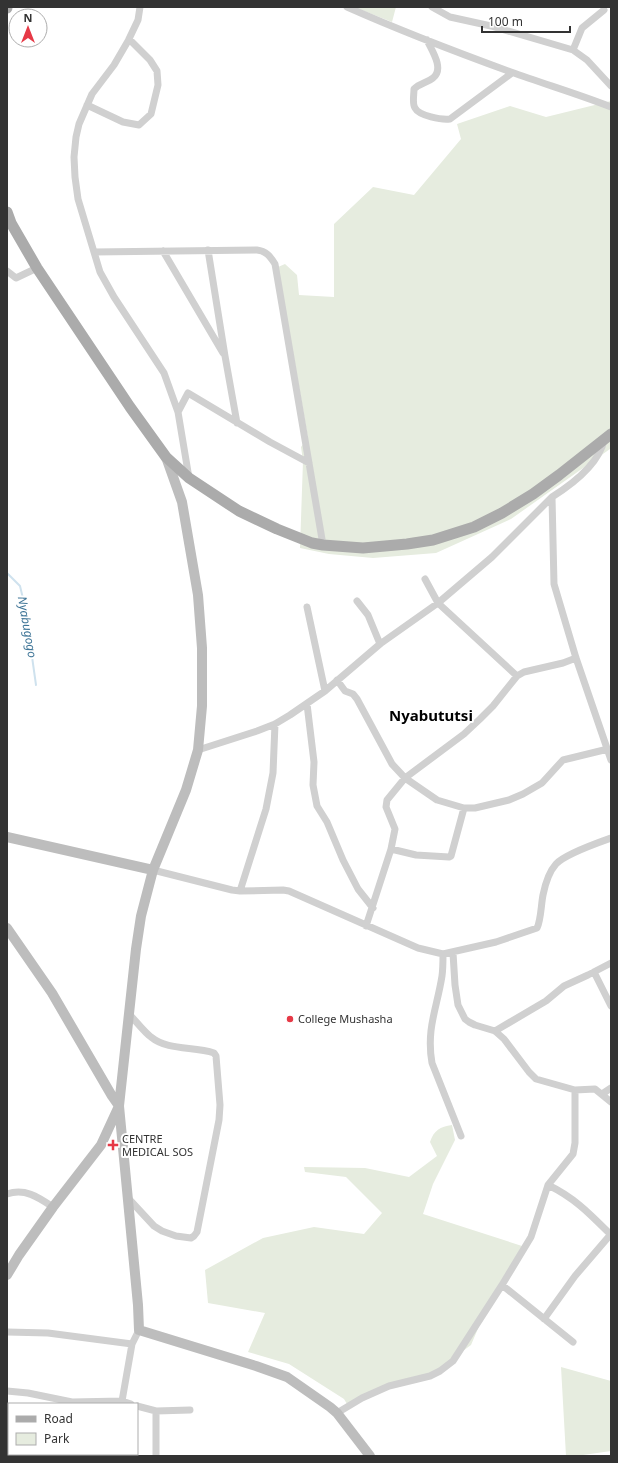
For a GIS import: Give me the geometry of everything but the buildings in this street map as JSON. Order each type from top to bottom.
[{"type":"main road","points":[[7,212],[37,268],[130,407],[166,457],[189,478],[239,511],[312,543],[364,548],[407,544],[433,540],[474,527],[502,513],[533,494],[609,438]]},
{"type":"street","points":[[140,7],[138,20],[129,39],[114,65],[92,94],[79,124],[74,157],[78,199],[100,272],[114,297],[164,373],[178,412],[189,478]]},
{"type":"street","points":[[347,7],[512,73],[611,107]]},
{"type":"street","points":[[432,7],[450,17],[491,26],[572,50],[587,60],[611,86]]},
{"type":"street","points":[[572,50],[582,28],[604,10]]},
{"type":"street","points":[[87,105],[123,122],[139,125],[151,114],[158,85],[157,70],[150,60],[129,39]]},
{"type":"street","points":[[427,40],[436,60],[438,68],[437,73],[433,78],[419,85],[414,90],[414,107],[417,111],[427,116],[450,119],[512,73]]},
{"type":"street","points":[[94,252],[208,250],[263,251],[268,254],[275,264],[323,545]]},
{"type":"street","points":[[208,250],[237,423]]},
{"type":"street","points":[[163,251],[225,356]]},
{"type":"street","points":[[7,272],[16,278],[37,268]]},
{"type":"street","points":[[178,412],[188,393],[237,423],[309,463]]},
{"type":"street","points":[[198,750],[275,724],[325,691],[380,644],[438,603],[492,557],[552,497],[565,489],[591,465],[609,438]]},
{"type":"street","points":[[122,1401],[132,1344],[139,1330],[138,1305],[119,1106],[136,949],[141,916],[153,870],[186,790],[198,750],[202,706],[202,648],[198,595],[182,502],[166,457]]},
{"type":"street","points":[[552,497],[554,584],[576,658],[611,760]]},
{"type":"street","points":[[425,579],[438,603],[517,676]]},
{"type":"street","points":[[357,601],[368,615],[380,644]]},
{"type":"street","points":[[306,607],[325,691]]},
{"type":"street","points":[[366,926],[391,848],[395,829],[386,807],[387,800],[406,778],[464,734],[493,706],[517,676],[524,672],[563,663],[576,658]]},
{"type":"street","points":[[337,680],[345,690],[353,694],[357,699],[392,764],[406,778],[437,800],[464,808],[475,808],[516,797],[542,784],[563,760],[608,748]]},
{"type":"street","points":[[307,704],[314,762],[313,785],[317,806],[327,822],[343,860],[358,889],[373,908]]},
{"type":"street","points":[[240,891],[266,809],[274,773],[275,724]]},
{"type":"street","points":[[391,848],[416,855],[451,856],[464,808]]},
{"type":"street","points":[[7,837],[240,891],[289,891],[418,948],[443,954],[453,953],[496,942],[536,928],[539,922],[544,889],[549,874],[555,865],[559,861],[587,847],[611,838]]},
{"type":"street","points":[[7,928],[52,993],[119,1106]]},
{"type":"street","points":[[453,953],[458,1004],[469,1022],[495,1031],[504,1039],[533,1077],[544,1082],[575,1090],[594,1088],[611,1102]]},
{"type":"street","points":[[443,954],[443,974],[431,1023],[430,1051],[432,1063],[461,1136]]},
{"type":"street","points":[[495,1031],[546,1001],[564,986],[611,963]]},
{"type":"street","points":[[594,972],[611,1006]]},
{"type":"street","points":[[128,1198],[154,1226],[176,1236],[192,1238],[194,1236],[197,1232],[214,1141],[219,1123],[220,1105],[216,1056],[214,1053],[176,1046],[155,1040],[129,1014]]},
{"type":"street","points":[[602,1094],[611,1088]]},
{"type":"street","points":[[337,1413],[362,1398],[389,1386],[430,1376],[440,1371],[453,1361],[531,1237],[548,1185],[573,1154],[576,1143],[575,1090]]},
{"type":"street","points":[[7,1275],[19,1255],[53,1207],[101,1145],[119,1106]]},
{"type":"street","points":[[544,1319],[575,1276],[611,1235],[572,1198],[548,1185]]},
{"type":"street","points":[[7,1194],[22,1192],[31,1193],[53,1207]]},
{"type":"street","points":[[502,1285],[573,1342]]},
{"type":"street","points":[[139,1330],[249,1363],[287,1377],[337,1413],[370,1456]]},
{"type":"street","points":[[7,1332],[48,1333],[132,1344]]},
{"type":"street","points":[[7,1391],[28,1393],[72,1403],[122,1401],[128,1403]]},
{"type":"street","points":[[138,1406],[156,1411],[190,1410]]},
{"type":"street","points":[[156,1411],[156,1456]]},
{"type":"green space","points":[[354,7],[396,7],[392,22]]},
{"type":"green space","points":[[611,101],[611,450],[610,449],[511,519],[436,553],[373,558],[329,554],[300,548],[303,461],[301,447],[308,438],[278,267],[285,264],[297,275],[299,295],[334,297],[334,224],[373,187],[414,195],[461,139],[457,124],[510,106],[546,117]]},
{"type":"green space","points":[[452,1125],[455,1140],[433,1184],[423,1214],[522,1246],[488,1305],[471,1345],[430,1375],[347,1404],[344,1399],[289,1364],[248,1352],[265,1313],[208,1303],[205,1270],[263,1238],[314,1227],[364,1234],[382,1213],[346,1177],[305,1172],[304,1167],[365,1168],[409,1177],[437,1156],[430,1142],[436,1132],[441,1128]]},
{"type":"green space","points":[[561,1367],[611,1381],[611,1451],[566,1456]]},
{"type":"waterway","name":"Nyabugogo","points":[[7,573],[20,586],[25,607],[36,685]]},
{"type":"place","name":"College Mushasha","points":[[290,1019]]},
{"type":"place","name":"CENTRE MEDICAL SOS","points":[[113,1145]]},
{"type":"district","name":"Nyabututsi","points":[[431,716]]}]
